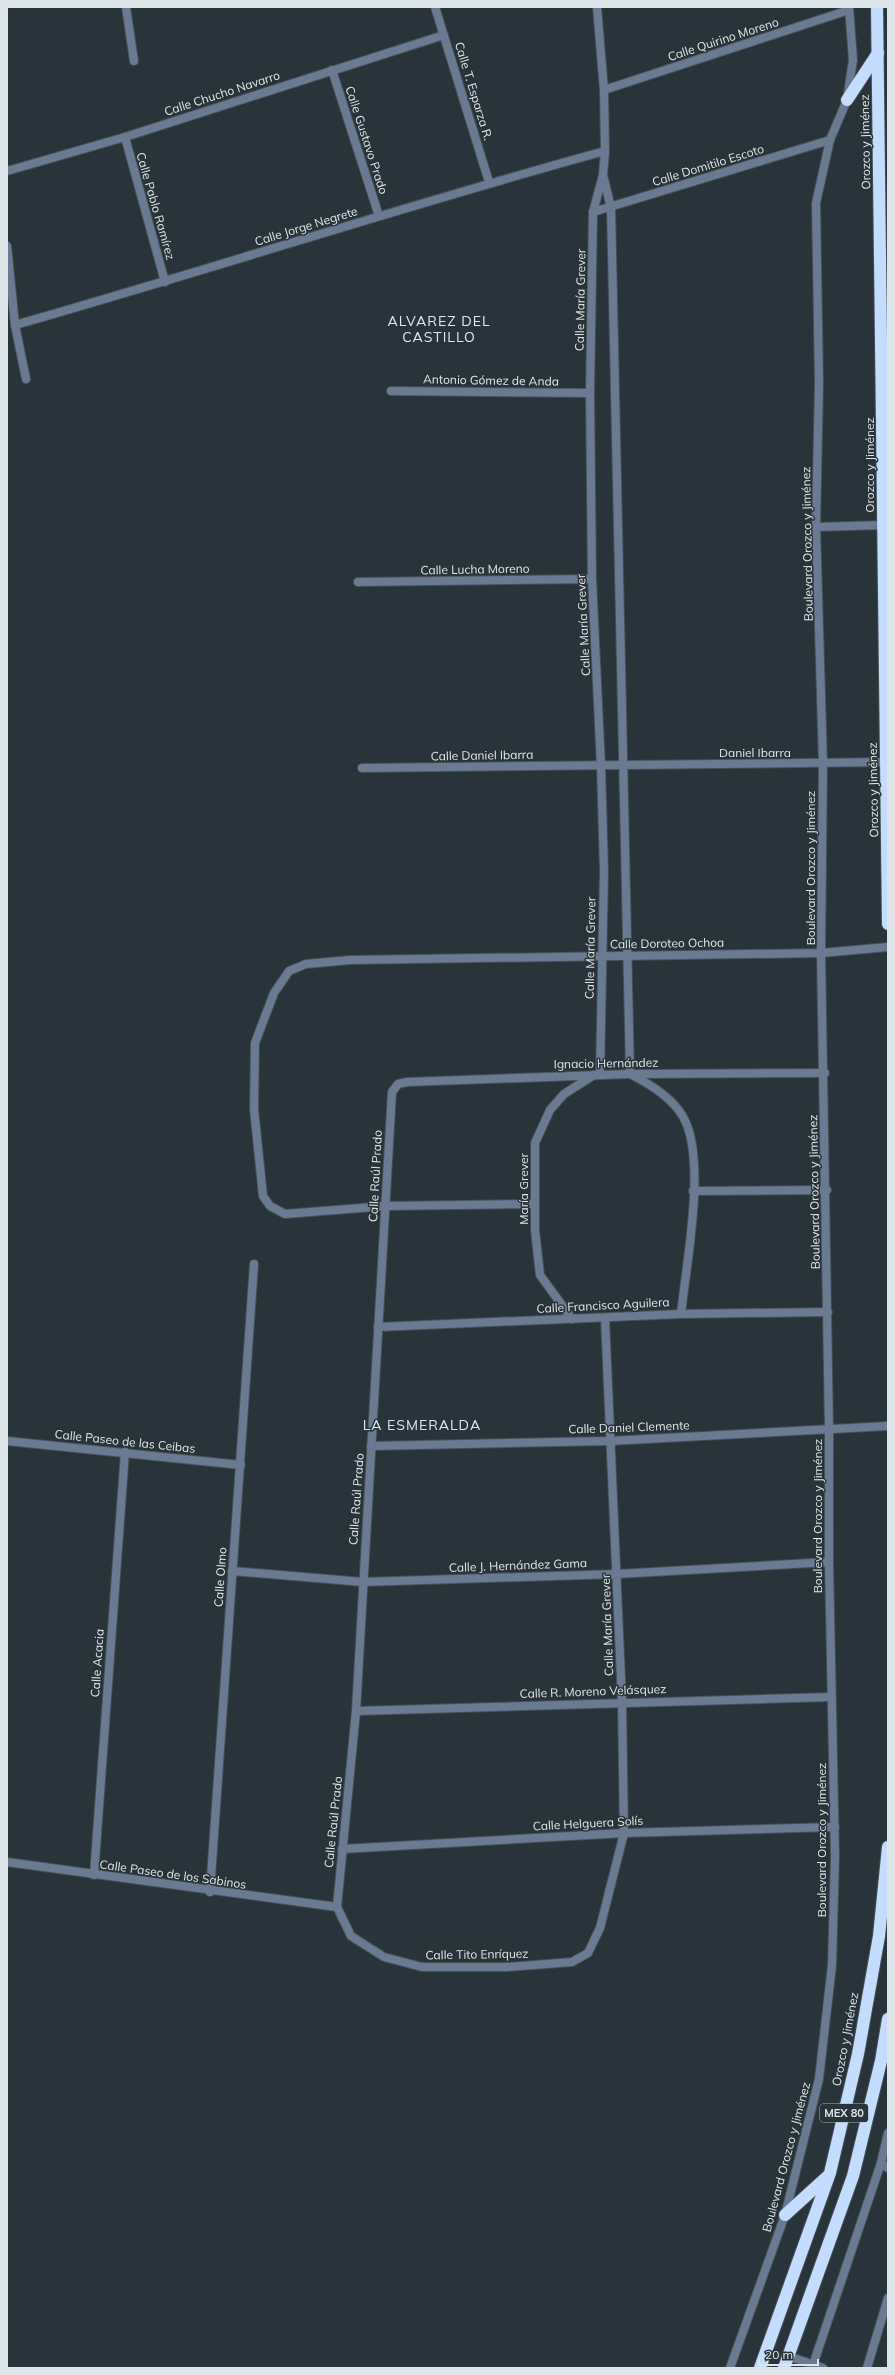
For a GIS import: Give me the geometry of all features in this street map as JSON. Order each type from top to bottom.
[{"type":"highway","name":"Orozco y Jiménez","points":[[877,7],[888,924]]},
{"type":"highway","points":[[847,100],[878,53]]},
{"type":"highway","name":"Orozco y Jiménez","points":[[760,2368],[830,2173],[858,2054],[879,1936],[888,1847]]},
{"type":"highway","name":"MEX 80","points":[[784,2368],[852,2176],[881,2060],[888,2020]]},
{"type":"highway","points":[[785,2216],[830,2173]]},
{"type":"street","points":[[126,7],[134,61]]},
{"type":"street","name":"Calle T. Esparza R.","points":[[435,7],[489,182]]},
{"type":"street","name":"Calle María Grever","points":[[597,1075],[604,871],[602,766],[592,579],[590,393],[593,212],[603,175],[605,151],[604,90],[598,7]]},
{"type":"street","name":"Calle Quirino Moreno","points":[[604,90],[849,8]]},
{"type":"street","name":"Boulevard Orozco y Jiménez","points":[[730,2368],[785,2216],[819,2079],[832,1965],[835,1827],[828,1562],[828,1312],[822,953],[823,764],[816,527],[819,383],[816,203],[830,140],[847,100],[852,60],[849,8]]},
{"type":"street","name":"Calle Chucho Navarro","points":[[7,171],[124,137],[444,35]]},
{"type":"street","name":"Calle Gustavo Prado","points":[[332,70],[379,216]]},
{"type":"street","name":"Calle Pablo Ramírez","points":[[124,137],[165,282]]},
{"type":"street","name":"Calle Domitilo Escoto","points":[[593,212],[611,208],[830,140]]},
{"type":"street","name":"Calle Jorge Negrete","points":[[15,325],[165,282],[489,182],[605,151]]},
{"type":"street","name":"Calle María Grever","points":[[603,175],[611,208],[630,1074]]},
{"type":"street","points":[[7,246],[15,325],[26,379]]},
{"type":"street","name":"Antonio Gómez de Anda","points":[[391,391],[590,393]]},
{"type":"street","points":[[816,527],[884,525]]},
{"type":"street","name":"Calle Lucha Moreno","points":[[358,582],[592,579]]},
{"type":"street","name":"Daniel Ibarra","points":[[602,766],[887,762]]},
{"type":"street","name":"Calle Daniel Ibarra","points":[[362,768],[602,766]]},
{"type":"street","name":"Calle Doroteo Ochoa","points":[[535,1204],[386,1206],[285,1214],[270,1206],[263,1196],[254,1109],[255,1043],[274,993],[289,972],[306,964],[350,960],[602,955],[822,953],[888,947]]},
{"type":"street","name":"Ignacio Hernández","points":[[392,1092],[398,1084],[407,1082],[630,1074],[825,1073]]},
{"type":"street","points":[[630,1074],[654,1086],[682,1115],[694,1148],[693,1191],[681,1314]]},
{"type":"street","name":"María Grever","points":[[572,1319],[540,1275],[535,1230],[536,1143],[550,1110],[564,1094],[597,1075]]},
{"type":"street","name":"Calle Raúl Prado","points":[[337,1908],[356,1711],[392,1092]]},
{"type":"street","points":[[693,1191],[826,1190]]},
{"type":"street","name":"Calle Olmo","points":[[210,1892],[254,1264]]},
{"type":"street","name":"Calle Francisco Aguilera","points":[[378,1327],[681,1314],[828,1312]]},
{"type":"street","name":"Calle María Grever","points":[[600,1928],[624,1833],[622,1702],[605,1318]]},
{"type":"street","name":"Calle Daniel Clemente","points":[[371,1446],[610,1441],[888,1426]]},
{"type":"street","name":"Calle Paseo de las Ceibas","points":[[7,1441],[241,1465]]},
{"type":"street","name":"Calle Acacia","points":[[94,1875],[125,1452]]},
{"type":"street","name":"Calle J. Hernández Gama","points":[[232,1571],[363,1582],[617,1574],[828,1562]]},
{"type":"street","name":"Calle R. Moreno Velásquez","points":[[356,1711],[831,1697]]},
{"type":"street","name":"Calle Helguera Solís","points":[[342,1849],[624,1833],[835,1827]]},
{"type":"street","name":"Calle Paseo de los Sabinos","points":[[7,1862],[210,1892],[337,1908]]},
{"type":"street","name":"Calle Tito Enríquez","points":[[337,1908],[351,1936],[384,1957],[422,1968],[507,1967],[572,1962],[588,1953],[600,1928]]},
{"type":"street","points":[[812,2366],[884,2166],[888,2133]]},
{"type":"street","points":[[868,2368],[888,2298]]},
{"type":"street","points":[[788,2356],[812,2366],[823,2368]]},
{"type":"district","name":"ALVAREZ DEL CASTILLO","points":[[439,330]]},
{"type":"district","name":"LA ESMERALDA","points":[[422,1425]]}]
